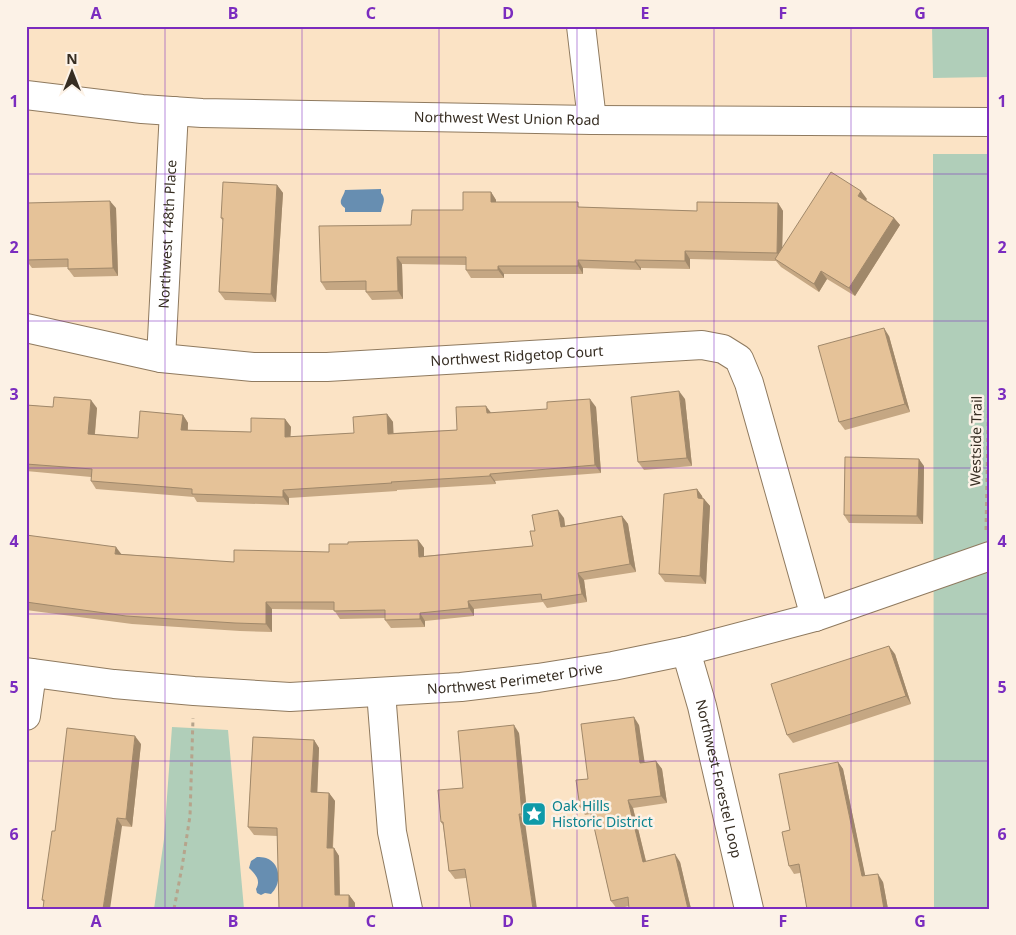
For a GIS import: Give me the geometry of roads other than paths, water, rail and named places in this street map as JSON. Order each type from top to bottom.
[{"type":"street","points":[[580,26],[592,120]]},
{"type":"street","name":"Northwest West Union Road","points":[[26,95],[132,108],[202,113],[592,120],[990,122]]},
{"type":"street","name":"Northwest 148th Place","points":[[161,358],[174,111]]},
{"type":"street","name":"Northwest Ridgetop Court","points":[[26,328],[161,358],[253,367],[327,367],[702,346],[723,349],[739,359],[749,383],[815,617]]},
{"type":"street","name":"Northwest Perimeter Drive","points":[[29,672],[114,684],[290,697],[461,687],[538,678],[613,666],[686,651],[815,617],[988,557]]},
{"type":"street","name":"Northwest Forestel Loop","points":[[686,651],[702,706],[749,909]]},
{"type":"street","points":[[26,716],[29,672]]},
{"type":"street","points":[[380,692],[392,832],[408,909]]},
{"type":"water","points":[[381,189],[384,200],[381,212],[345,212],[345,208],[341,204],[345,190]]},
{"type":"water","points":[[257,857],[271,861],[277,869],[277,885],[271,894],[265,893],[261,895],[257,893],[258,880],[249,868],[251,861]]},
{"type":"place","name":"Oak Hills Historic District","points":[[534,814]]}]
